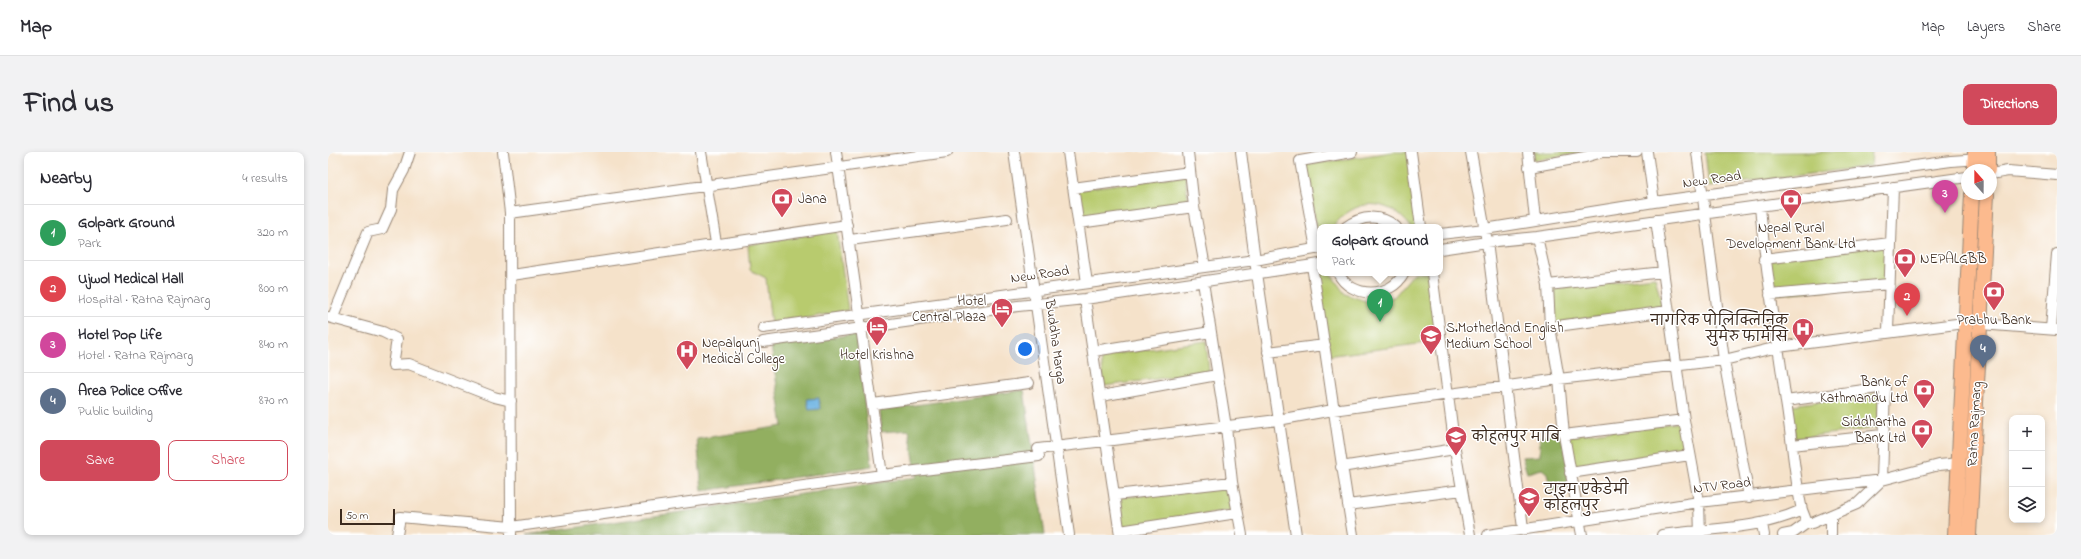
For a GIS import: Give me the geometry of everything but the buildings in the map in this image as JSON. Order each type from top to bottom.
[{"type":"highway","name":"Ratna Rajmarg","points":[[1955,535],[1960,463],[1964,323],[1972,200]]},
{"type":"highway","name":"Ratna Rajmarg","points":[[1969,535],[1987,200]]},
{"type":"street","points":[[410,152],[404,170],[393,190],[391,209],[382,229],[368,232],[331,317],[383,332],[396,339],[394,365],[409,364],[494,397],[511,401]]},
{"type":"street","points":[[503,152],[510,214],[512,275],[511,531]]},
{"type":"street","points":[[701,152],[716,243]]},
{"type":"street","points":[[836,152],[850,240],[882,476]]},
{"type":"street","points":[[510,214],[838,166],[947,152]]},
{"type":"street","name":"Buddha Marga","points":[[1014,152],[1055,446],[1069,535]]},
{"type":"street","points":[[1068,152],[1087,282]]},
{"type":"street","points":[[1188,152],[1194,208],[1205,267]]},
{"type":"street","points":[[1241,152],[1268,352],[1296,535]]},
{"type":"street","points":[[1317,243],[1300,161],[1352,152]]},
{"type":"street","points":[[1411,152],[1421,224]]},
{"type":"street","points":[[1471,152],[1487,242],[1504,388],[1523,528]]},
{"type":"street","points":[[1528,152],[1535,220]]},
{"type":"street","points":[[1530,167],[1585,157],[1602,152],[1637,152]]},
{"type":"street","points":[[1647,152],[1654,202]]},
{"type":"street","points":[[1697,152],[1724,360],[1749,496]]},
{"type":"street","name":"New Road","points":[[1443,234],[1485,229],[1654,202],[1951,161],[1981,160]]},
{"type":"street","points":[[1997,173],[2008,171],[2057,175]]},
{"type":"street","points":[[1074,188],[1190,172]]},
{"type":"street","points":[[1443,248],[1537,237],[1961,179]]},
{"type":"street","points":[[1888,332],[1893,187]]},
{"type":"street","points":[[1760,207],[1764,259],[1786,401],[1797,490],[1807,523]]},
{"type":"street","points":[[1079,223],[1194,208]]},
{"type":"street","points":[[1351,224],[1362,218],[1373,217],[1383,219],[1391,224]]},
{"type":"street","points":[[850,240],[1007,219]]},
{"type":"street","points":[[1656,220],[1684,420],[1699,502],[1700,533]]},
{"type":"street","points":[[512,275],[716,243],[847,225]]},
{"type":"street","points":[[1537,237],[1548,285],[1550,327],[1559,379],[1564,435],[1582,535]]},
{"type":"street","points":[[1764,259],[1890,243]]},
{"type":"street","name":"New Road","points":[[763,328],[1087,282],[1255,260],[1317,248]]},
{"type":"street","points":[[1980,324],[2054,329],[2057,254]]},
{"type":"street","name":"New Road","points":[[763,342],[862,327],[1035,304],[1085,299],[1316,265]]},
{"type":"street","points":[[1548,285],[1663,272]]},
{"type":"street","points":[[1317,276],[1333,410],[1353,535]]},
{"type":"street","points":[[1341,276],[1350,287],[1371,293],[1379,292],[1393,286],[1401,276]]},
{"type":"street","points":[[1432,276],[1455,449],[1470,535]]},
{"type":"street","points":[[1203,282],[1216,375],[1226,427],[1232,482],[1242,535]]},
{"type":"street","points":[[1770,295],[1889,284]]},
{"type":"street","points":[[1085,299],[1101,396],[1105,440],[1120,533],[1237,513]]},
{"type":"street","points":[[1550,327],[1668,311]]},
{"type":"street","points":[[397,535],[400,517],[511,531],[1039,453],[1055,446],[1226,427],[1278,420],[1333,410],[1504,388],[1559,379],[1724,360],[1778,347],[1964,323]]},
{"type":"street","points":[[1094,351],[1211,332]]},
{"type":"street","points":[[1268,352],[1325,345]]},
{"type":"street","points":[[1101,396],[1216,375]]},
{"type":"street","points":[[873,404],[1029,383]]},
{"type":"street","points":[[1783,535],[1793,533],[1807,523],[1812,523],[1857,504],[1882,480],[1882,434],[1886,387],[1786,401]]},
{"type":"street","points":[[1564,435],[1684,420]]},
{"type":"street","points":[[1792,445],[1882,434]]},
{"type":"street","points":[[1341,467],[1455,449]]},
{"type":"street","points":[[1570,473],[1690,455]]},
{"type":"street","name":"NTV Road","points":[[1488,535],[1523,528],[1580,522],[1699,502],[1882,480],[1939,465],[1960,463]]},
{"type":"street","points":[[1115,495],[1232,482]]},
{"type":"street","points":[[1348,505],[1462,490]]},
{"type":"street","points":[[1662,535],[1700,533],[1746,527],[1762,524],[1802,510]]},
{"type":"street","points":[[1830,535],[1831,515]]},
{"type":"street","points":[[1762,524],[1764,535]]},
{"type":"green space","points":[[1392,152],[1408,152],[1419,224],[1408,224],[1402,217],[1392,210],[1372,204],[1351,210],[1336,224],[1317,224],[1317,229],[1305,165]]},
{"type":"green space","points":[[1534,152],[1590,152],[1534,160]]},
{"type":"green space","points":[[1705,152],[1872,152],[1871,166],[1709,187]]},
{"type":"green space","points":[[1185,175],[1189,206],[1080,220],[1075,190]]},
{"type":"green space","points":[[837,230],[848,310],[771,325],[766,278],[750,270],[748,245]]},
{"type":"green space","points":[[1890,243],[1889,284],[1770,295],[1764,259]]},
{"type":"green space","points":[[1315,274],[1317,274],[1317,276],[1332,276],[1345,294],[1371,303],[1394,297],[1412,276],[1430,276],[1441,341],[1326,356]]},
{"type":"green space","points":[[1655,277],[1663,308],[1555,323],[1552,289]]},
{"type":"green space","points":[[856,334],[872,466],[702,491],[697,439],[783,426],[771,346]]},
{"type":"green space","points":[[1206,341],[1209,372],[1104,386],[1101,356]]},
{"type":"green space","points":[[1024,390],[1045,535],[526,535],[917,477],[909,430],[881,432],[879,410]]},
{"type":"green space","points":[[1881,393],[1878,428],[1795,438],[1792,405]]},
{"type":"green space","points":[[1683,422],[1689,453],[1573,472],[1566,436]]},
{"type":"green space","points":[[1558,430],[1567,458],[1568,481],[1567,488],[1551,491],[1547,473],[1542,469],[1527,473],[1522,457],[1540,456],[1540,437]]},
{"type":"green space","points":[[1228,485],[1233,510],[1121,528],[1118,498]]},
{"type":"water","points":[[819,398],[820,409],[809,410],[807,399]]},
{"type":"place","name":"Hotel Pop Life","points":[[1945,213]]},
{"type":"place","name":"Jana","points":[[782,218]]},
{"type":"place","name":"Nepal Rural Development Bank Ltd","points":[[1791,220]]},
{"type":"place","name":"NEPALGBB","points":[[1905,278]]},
{"type":"place","name":"Prabhu Bank","points":[[1994,312]]},
{"type":"place","name":"Ujwol Medical Hall","points":[[1907,316]]},
{"type":"place","name":"Golpark Ground","points":[[1380,322]]},
{"type":"place","name":"Hotel Central Plaza","points":[[1002,328]]},
{"type":"place","name":"Hotel Krishna","points":[[877,346]]},
{"type":"place","name":"नागरिक पोलिक्लिनिक सुमेरु फार्मेसि","points":[[1803,348]]},
{"type":"place","name":"S.Motherland English Medium School","points":[[1431,356]]},
{"type":"place","name":"Area Police Offive","points":[[1983,368]]},
{"type":"place","name":"Nepalgunj Medical College","points":[[687,370]]},
{"type":"place","name":"Bank of Kathmandu Ltd","points":[[1924,410]]},
{"type":"place","name":"Siddhartha Bank Ltd","points":[[1922,450]]},
{"type":"place","name":"कोहलपुर माबि","points":[[1456,456]]},
{"type":"place","name":"टाइम एकेडेमी कोहलपुर","points":[[1529,518]]}]
